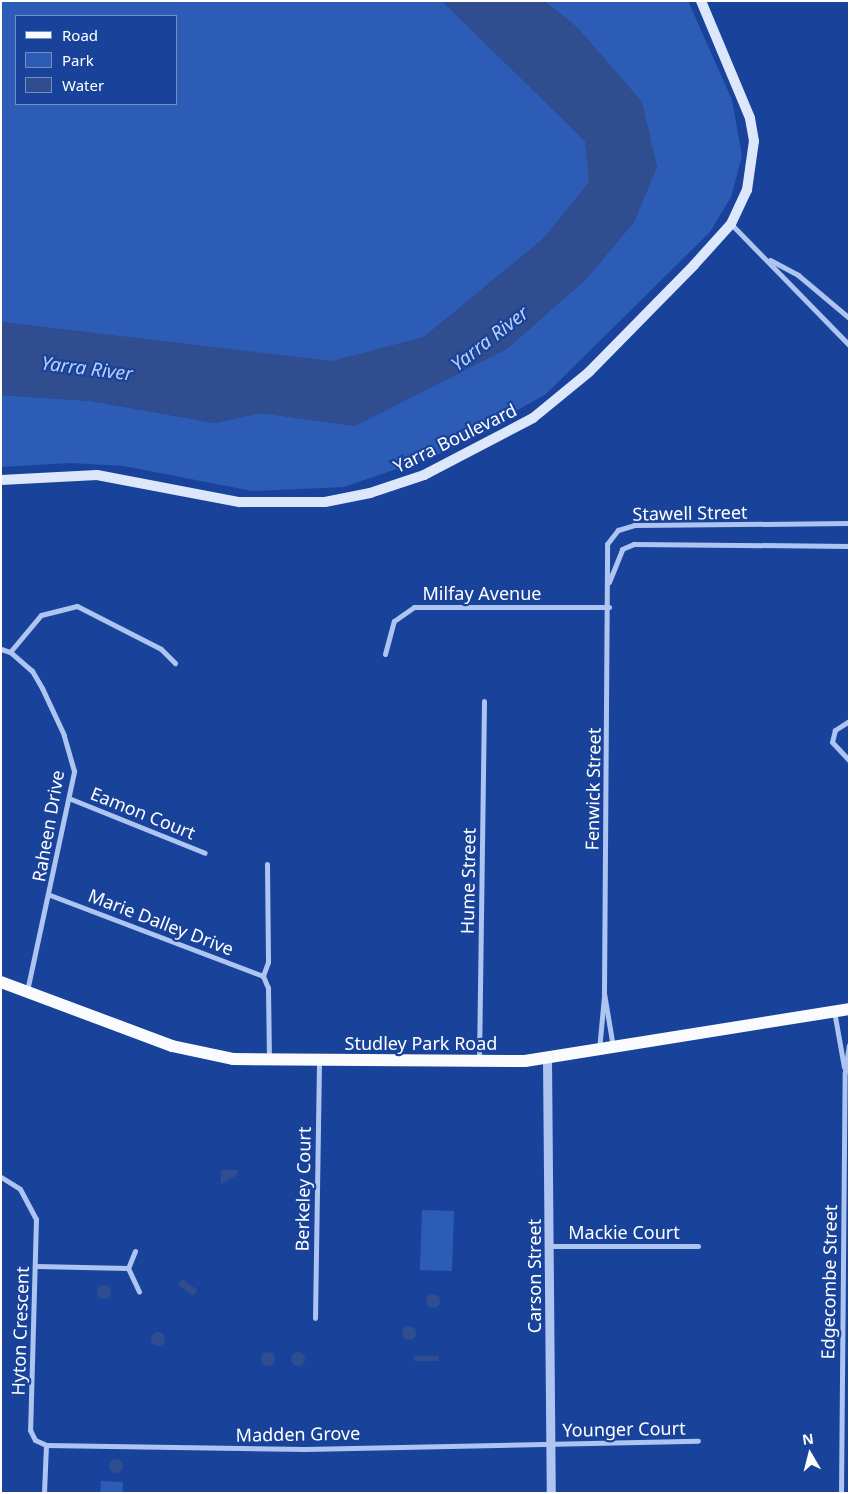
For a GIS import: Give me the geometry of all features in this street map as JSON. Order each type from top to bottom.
[{"type":"main road","name":"Yarra Boulevard","points":[[1,480],[97,475],[217,498],[282,504],[332,501],[395,486],[483,447],[551,405],[688,272],[731,224],[751,176],[753,133],[739,85],[701,1]]},
{"type":"main road","name":"Studley Park Road","points":[[1,982],[193,1052],[269,1060],[479,1061],[547,1059],[849,1008]]},
{"type":"street","points":[[731,224],[768,258],[795,293],[849,345]]},
{"type":"street","points":[[768,258],[798,275],[849,318]]},
{"type":"street","name":"Stawell Street","points":[[608,585],[604,552],[612,536],[625,527],[849,523]]},
{"type":"street","name":"Stawell Street","points":[[608,585],[617,558],[634,544],[849,546]]},
{"type":"street","name":"Fenwick Street","points":[[599,1051],[604,993],[608,585]]},
{"type":"street","points":[[10,652],[41,615],[77,606],[161,649],[175,663]]},
{"type":"street","name":"Milfay Avenue","points":[[385,654],[394,621],[414,607],[609,607]]},
{"type":"street","name":"Raheen Drive","points":[[1,649],[10,652],[32,671],[64,735],[74,771],[71,799],[26,991]]},
{"type":"street","name":"Hume Street","points":[[479,1061],[484,701]]},
{"type":"street","points":[[849,721],[835,730],[832,742],[849,760]]},
{"type":"street","name":"Eamon Court","points":[[71,799],[205,853]]},
{"type":"street","points":[[267,864],[268,962],[263,976],[268,988],[269,1060]]},
{"type":"street","name":"Marie Dalley Drive","points":[[50,895],[263,976]]},
{"type":"street","name":"Fenwick Street","points":[[604,993],[614,1048]]},
{"type":"street","name":"Edgecombe Street","points":[[834,1011],[844,1072],[841,1493]]},
{"type":"street","name":"Edgecombe Street","points":[[844,1072],[849,1045]]},
{"type":"street","name":"Carson Street","points":[[547,1059],[551,1493]]},
{"type":"street","name":"Berkeley Court","points":[[315,1318],[319,1060]]},
{"type":"street","name":"Hyton Crescent","points":[[1,1177],[20,1189],[34,1210],[36,1266],[30,1430],[35,1440],[46,1445]]},
{"type":"street","name":"Mackie Court","points":[[550,1246],[698,1246]]},
{"type":"street","points":[[135,1251],[128,1268],[139,1292]]},
{"type":"street","points":[[36,1266],[128,1268]]},
{"type":"street","name":"Younger Court","points":[[551,1445],[698,1441]]},
{"type":"street","points":[[44,1493],[46,1445]]},
{"type":"street","name":"Madden Grove","points":[[46,1445],[304,1450],[551,1445]]},
{"type":"green space","points":[[1,1],[442,1],[585,141],[590,182],[543,239],[424,337],[332,362],[1,322]]},
{"type":"green space","points":[[544,1],[688,1],[732,100],[742,156],[731,197],[710,232],[546,394],[437,455],[344,487],[252,491],[124,466],[70,463],[1,467],[1,395],[91,401],[215,423],[261,413],[355,426],[508,348],[586,279],[634,222],[657,166],[579,29]]},
{"type":"green space","points":[[422,1210],[454,1211],[452,1271],[420,1270]]},
{"type":"green space","points":[[101,1481],[123,1482],[122,1493],[100,1493]]},
{"type":"water","name":"Yarra River","points":[[442,1],[544,1],[579,29],[642,102],[657,166],[634,222],[586,279],[508,348],[355,426],[261,413],[215,423],[91,401],[1,395],[1,322],[332,361],[424,337],[543,239],[589,182],[585,141]]},
{"type":"water","points":[[221,1170],[238,1170],[237,1175],[221,1184]]},
{"type":"water","points":[[182,1279],[198,1290],[194,1296],[178,1285]]},
{"type":"water","points":[[104,1285],[109,1287],[111,1292],[109,1297],[104,1299],[99,1297],[97,1292],[99,1287]]},
{"type":"water","points":[[433,1294],[438,1296],[440,1301],[438,1306],[433,1308],[428,1306],[426,1301],[428,1296]]},
{"type":"water","points":[[409,1326],[414,1328],[416,1333],[414,1338],[409,1340],[404,1338],[402,1333],[404,1328]]},
{"type":"water","points":[[158,1332],[163,1334],[165,1339],[163,1344],[158,1346],[153,1344],[151,1339],[153,1334]]},
{"type":"water","points":[[268,1352],[273,1354],[275,1359],[273,1364],[268,1366],[263,1364],[261,1359],[263,1354]]},
{"type":"water","points":[[298,1352],[303,1354],[305,1359],[303,1364],[298,1366],[293,1364],[291,1359],[293,1354]]},
{"type":"water","points":[[414,1356],[439,1356],[439,1361],[414,1361]]},
{"type":"water","points":[[116,1459],[121,1461],[123,1466],[121,1471],[116,1473],[111,1471],[109,1466],[111,1461]]}]
